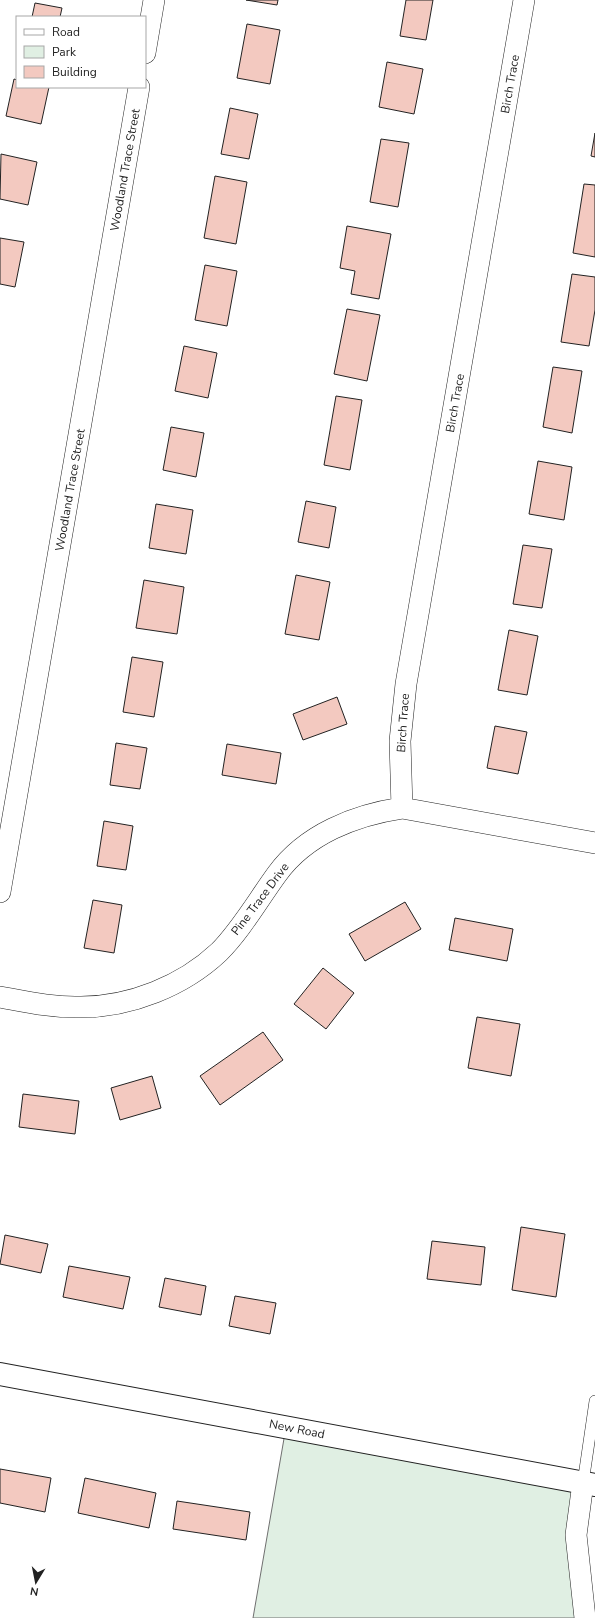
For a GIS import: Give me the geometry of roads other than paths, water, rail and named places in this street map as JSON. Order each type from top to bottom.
[{"type":"street","points":[[146,47],[154,0]]},
{"type":"street","name":"Birch Trace","points":[[402,808],[400,741],[406,684],[524,0]]},
{"type":"street","name":"Woodland Trace Street","points":[[0,892],[139,88]]},
{"type":"street","name":"Pine Trace Drive","points":[[0,997],[51,1006],[81,1007],[123,1002],[159,991],[189,975],[218,952],[234,933],[278,872],[307,844],[327,831],[353,819],[377,812],[402,808],[595,843]]},
{"type":"street","name":"New Road","points":[[0,1374],[589,1484]]},
{"type":"street","points":[[585,1618],[576,1535],[589,1484]]},
{"type":"lane","points":[[589,1484],[595,1401]]}]
